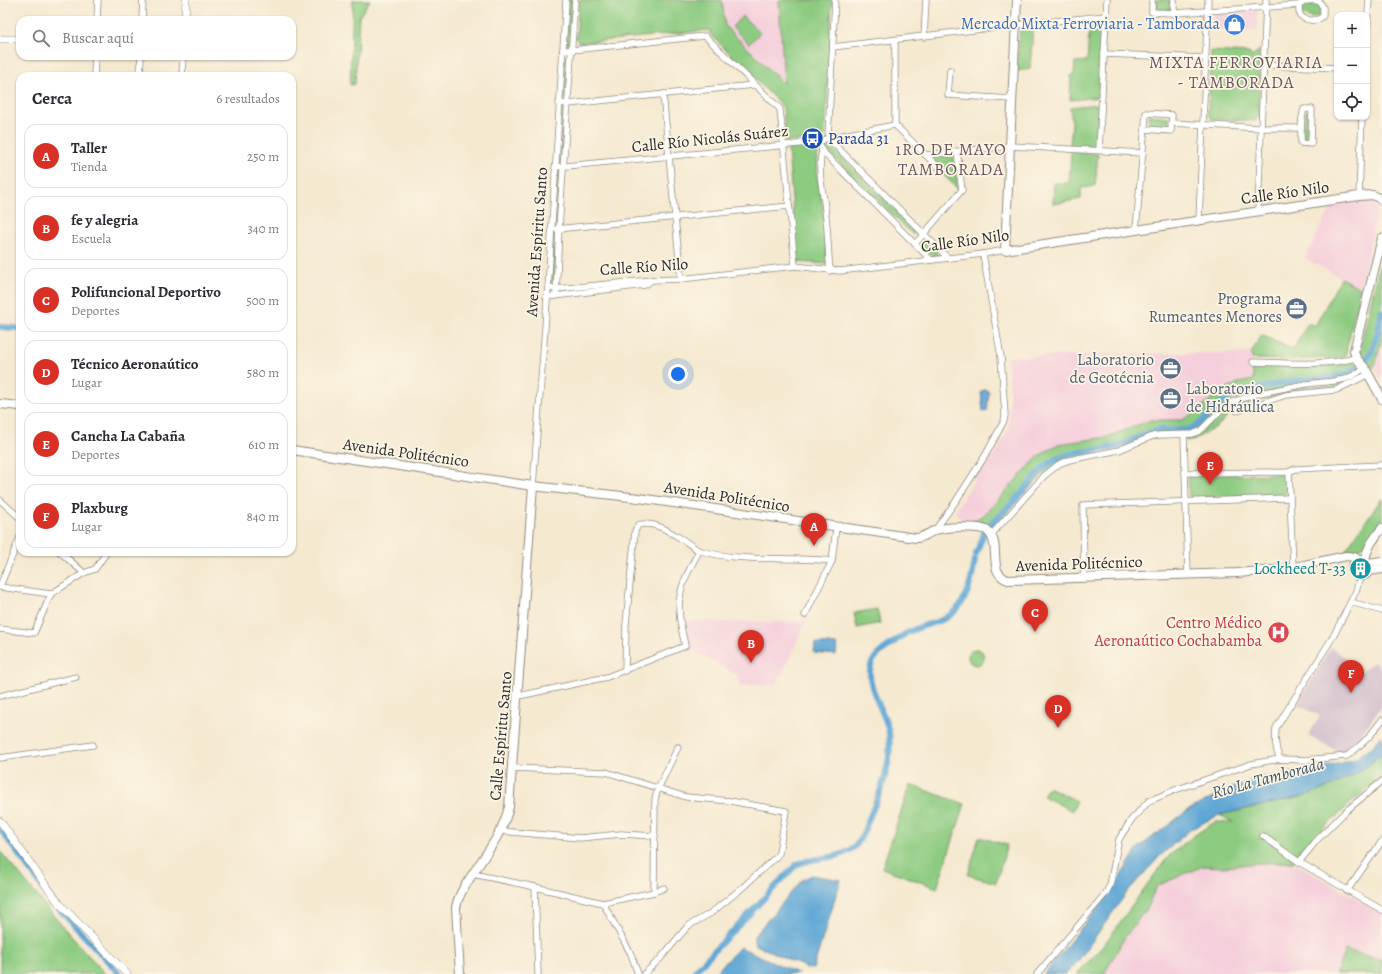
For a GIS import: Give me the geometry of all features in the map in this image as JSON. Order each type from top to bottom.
[{"type":"main road","points":[[1005,250],[1011,99],[1017,0]]},
{"type":"main road","name":"Calle Río Nilo","points":[[1005,250],[1359,196],[1373,195],[1381,198]]},
{"type":"main road","points":[[1382,238],[1354,350],[1382,399]]},
{"type":"main road","points":[[0,404],[16,406]]},
{"type":"main road","name":"Avenida Politécnico","points":[[296,451],[533,486],[639,498],[836,528],[916,538],[920,538],[935,530],[950,528],[981,528],[990,534],[998,572],[1008,580],[1237,573],[1293,568],[1346,556],[1355,557],[1365,564],[1382,569]]},
{"type":"main road","name":"Calle Espíritu Santo","points":[[460,974],[456,908],[457,899],[501,831],[510,807],[533,486]]},
{"type":"main road","points":[[1365,564],[1354,565],[1353,569],[1355,574],[1360,577],[1365,576],[1367,548],[1382,528]]},
{"type":"main road","name":"Avenida Politécnico","points":[[1365,564],[1382,561]]},
{"type":"street","points":[[97,16],[98,0]]},
{"type":"street","points":[[142,16],[143,0]]},
{"type":"street","points":[[185,16],[186,0]]},
{"type":"street","name":"Avenida Espíritu Santo","points":[[533,486],[546,297],[548,288],[566,0]]},
{"type":"street","name":"Avenida Espíritu Santo","points":[[556,296],[559,228],[575,0]]},
{"type":"street","points":[[835,0],[828,138],[948,258]]},
{"type":"street","points":[[924,37],[926,0]]},
{"type":"street","points":[[1099,150],[1107,0]]},
{"type":"street","points":[[1152,0],[1152,12],[1174,13],[1299,5],[1304,1],[1319,1],[1323,7],[1323,16],[1317,20],[1302,17],[1299,12],[1299,5]]},
{"type":"street","points":[[1174,0],[1174,13]]},
{"type":"street","points":[[1199,220],[1208,0]]},
{"type":"street","points":[[1258,211],[1266,0]]},
{"type":"street","points":[[1368,12],[1369,0]]},
{"type":"street","points":[[833,47],[1016,25],[1106,16]]},
{"type":"street","points":[[563,50],[706,36],[780,109],[795,266]]},
{"type":"street","points":[[0,39],[16,39]]},
{"type":"street","points":[[895,40],[896,125],[937,166]]},
{"type":"street","points":[[1104,54],[1206,58]]},
{"type":"street","points":[[94,72],[95,60]]},
{"type":"street","points":[[140,72],[141,60]]},
{"type":"street","points":[[182,72],[183,60]]},
{"type":"street","points":[[1263,65],[1334,68]]},
{"type":"street","points":[[950,70],[948,95],[1011,99]]},
{"type":"street","points":[[559,104],[754,85]]},
{"type":"street","points":[[663,94],[681,279]]},
{"type":"street","points":[[1304,109],[1312,109],[1311,144],[1301,143],[1300,128],[1304,109]]},
{"type":"street","points":[[1136,230],[1146,113],[1172,115],[1171,131],[1145,129]]},
{"type":"street","points":[[1359,196],[1362,120]]},
{"type":"street","points":[[1171,123],[1261,128],[1300,128]]},
{"type":"street","name":"Calle Río Nicolás Suárez","points":[[555,167],[819,142],[828,138],[896,125]]},
{"type":"street","points":[[819,142],[822,151],[932,260]]},
{"type":"street","points":[[926,155],[1010,146],[1143,153]]},
{"type":"street","points":[[822,151],[820,160],[820,178],[825,208],[830,271]]},
{"type":"street","points":[[915,244],[962,190],[958,151]]},
{"type":"street","points":[[551,228],[789,206]]},
{"type":"street","name":"Calle Río Nilo","points":[[548,288],[556,289],[652,280],[681,279],[795,266],[840,271],[984,254],[1005,250]]},
{"type":"street","points":[[935,530],[972,476],[1004,421],[1005,415],[1001,357],[984,254]]},
{"type":"street","points":[[546,297],[645,285],[652,280]]},
{"type":"street","points":[[1254,362],[1299,363],[1344,361],[1362,365]]},
{"type":"street","points":[[1237,411],[1286,395],[1336,390],[1362,365]]},
{"type":"street","points":[[990,534],[1044,476],[1059,464],[1069,460],[1119,450],[1153,436],[1193,434],[1200,430],[1222,409],[1232,402],[1260,393],[1306,384],[1345,379],[1354,375],[1362,365]]},
{"type":"street","points":[[1184,435],[1188,575]]},
{"type":"street","points":[[1185,473],[1289,472],[1295,469],[1382,465]]},
{"type":"street","points":[[1289,472],[1293,568]]},
{"type":"street","points":[[1084,578],[1083,505],[1290,498]]},
{"type":"street","points":[[0,500],[16,514]]},
{"type":"street","points":[[624,671],[626,617],[634,531],[638,525],[654,525],[666,529],[699,551],[737,558],[804,558],[832,561]]},
{"type":"street","points":[[805,615],[832,561],[836,528]]},
{"type":"street","points":[[16,547],[0,587],[51,594]]},
{"type":"street","points":[[519,696],[607,677],[685,646],[680,620],[680,596],[699,551]]},
{"type":"street","points":[[67,556],[84,573]]},
{"type":"street","points":[[0,629],[34,633],[51,594],[84,573],[96,570],[105,556]]},
{"type":"street","points":[[1280,759],[1276,748],[1276,728],[1334,635],[1351,602],[1359,584],[1360,577]]},
{"type":"street","points":[[1351,602],[1382,611]]},
{"type":"street","points":[[0,696],[76,676]]},
{"type":"street","points":[[1037,974],[1106,893],[1110,885],[1119,839],[1132,819],[1149,801],[1175,790],[1252,764],[1280,759],[1306,760],[1347,756],[1369,737],[1382,720]]},
{"type":"street","points":[[0,758],[93,745]]},
{"type":"street","points":[[654,892],[655,799],[678,747]]},
{"type":"street","points":[[513,768],[606,772],[658,790],[686,797],[730,801],[786,811],[776,857],[742,888],[711,913],[688,926],[660,959],[644,974]]},
{"type":"street","points":[[1299,862],[1317,840],[1346,811],[1382,781]]},
{"type":"street","points":[[0,821],[60,904],[127,974]]},
{"type":"street","points":[[501,831],[580,838],[621,834],[655,836]]},
{"type":"street","points":[[1263,836],[1299,862],[1382,910]]},
{"type":"street","points":[[1347,891],[1382,841]]},
{"type":"street","points":[[473,874],[535,886],[603,903],[654,892],[664,888]]},
{"type":"street","points":[[535,886],[538,974]]},
{"type":"street","points":[[603,903],[631,954],[638,974]]},
{"type":"shaded area","points":[[722,0],[779,0],[785,85],[725,26]]},
{"type":"shaded area","name":"Mercado Mixta Ferroviaria - Tamborada","points":[[1255,9],[1257,13],[1257,30],[1213,29],[1213,16],[1217,11]]},
{"type":"shaded area","points":[[1372,201],[1376,205],[1377,211],[1360,288],[1305,258],[1333,204]]},
{"type":"shaded area","points":[[1382,339],[1382,379],[1377,373],[1375,365]]},
{"type":"shaded area","points":[[1251,353],[1253,362],[1253,380],[1238,383],[1182,421],[1151,420],[1107,437],[1058,444],[1039,456],[984,516],[972,521],[961,521],[955,511],[982,468],[997,452],[1008,429],[1010,385],[1006,357]]},
{"type":"shaded area","points":[[684,621],[806,622],[777,684],[739,686],[740,677],[690,649]]},
{"type":"shaded area","points":[[1331,647],[1362,672],[1374,662],[1382,669],[1382,705],[1354,744],[1342,753],[1308,736],[1320,716],[1297,704]]},
{"type":"shaded area","points":[[1215,822],[1235,822],[1293,862],[1382,913],[1382,974],[1077,974],[1103,946],[1168,857],[1193,836]]},
{"type":"green space","points":[[353,0],[370,0],[359,17],[355,84],[350,85]]},
{"type":"green space","points":[[568,0],[573,0],[569,45],[565,45]]},
{"type":"green space","points":[[579,0],[722,0],[725,26],[784,84],[779,0],[832,0],[825,136],[819,139],[786,142],[783,107],[710,34],[710,30],[582,43],[578,42],[576,38]]},
{"type":"green space","points":[[1156,0],[1170,0],[1170,10],[1156,10]]},
{"type":"green space","points":[[1304,3],[1318,3],[1321,7],[1321,15],[1313,18],[1303,15],[1301,6]]},
{"type":"green space","points":[[742,16],[760,33],[749,44],[732,27]]},
{"type":"green space","points":[[1100,19],[1103,23],[1099,97],[1070,100],[1071,76],[1074,74],[1075,62],[1087,61],[1090,20]]},
{"type":"green space","points":[[1033,27],[1030,69],[1017,71],[1020,29]]},
{"type":"green space","points":[[1259,50],[1259,115],[1255,121],[1212,119],[1208,113],[1211,51],[1249,53],[1252,57]]},
{"type":"green space","points":[[565,57],[569,58],[566,99],[562,99]]},
{"type":"green space","points":[[1098,104],[1097,147],[1070,146],[1072,124],[1070,107]]},
{"type":"green space","points":[[562,108],[565,109],[561,164],[558,163]]},
{"type":"green space","points":[[1306,111],[1310,111],[1309,142],[1303,141],[1303,127]]},
{"type":"green space","points":[[1149,115],[1169,117],[1168,129],[1148,127]]},
{"type":"green space","points":[[827,143],[917,231],[913,235],[824,148]]},
{"type":"green space","points":[[814,146],[818,149],[817,175],[823,208],[827,264],[797,262],[788,149]]},
{"type":"green space","points":[[1071,152],[1098,154],[1095,186],[1081,188],[1081,199],[1053,204],[1054,183],[1069,183]]},
{"type":"green space","points":[[952,154],[954,156],[958,189],[938,170],[939,167],[931,157]]},
{"type":"green space","points":[[560,172],[556,223],[554,224],[557,173]]},
{"type":"green space","points":[[553,233],[556,233],[554,286],[550,286]]},
{"type":"green space","points":[[923,240],[940,256],[931,256],[919,244]]},
{"type":"green space","points":[[1382,254],[1382,339],[1375,365],[1371,370],[1359,353]]},
{"type":"green space","points":[[1341,278],[1360,288],[1345,357],[1290,360],[1252,359],[1251,353],[1262,335],[1293,350],[1308,323],[1315,326]]},
{"type":"green space","points":[[1354,362],[1361,368],[1344,377],[1232,400],[1193,432],[1162,433],[1118,449],[1068,458],[1043,474],[993,528],[972,521],[984,515],[1039,456],[1058,444],[1107,437],[1151,420],[1182,420],[1194,413],[1219,393],[1238,383],[1253,380],[1253,366],[1344,365]]},
{"type":"green space","points":[[1362,372],[1364,375],[1336,387],[1283,394],[1257,401],[1231,412],[1218,426],[1195,439],[1186,441],[1186,437],[1201,432],[1230,407],[1260,397],[1302,388],[1334,384]]},
{"type":"green space","points":[[1283,474],[1287,477],[1287,492],[1285,494],[1191,498],[1189,496],[1188,476],[1190,475]]},
{"type":"green space","points":[[1382,498],[1382,522],[1365,545],[1360,548],[1344,552]]},
{"type":"green space","points":[[1359,563],[1363,563],[1365,564],[1365,572],[1359,573],[1356,570],[1356,566]]},
{"type":"green space","points":[[877,609],[880,623],[857,628],[854,613]]},
{"type":"green space","points":[[976,649],[983,654],[984,657],[979,664],[976,665],[969,660],[968,657],[973,650]]},
{"type":"green space","points":[[1382,753],[1382,775],[1307,843],[1293,862],[1257,863],[1225,867],[1203,866],[1157,886],[1146,909],[1125,937],[1104,974],[1077,974],[1103,946],[1168,857],[1193,836],[1215,822],[1233,822],[1219,815],[1305,796],[1368,766]]},
{"type":"green space","points":[[910,785],[965,804],[937,888],[882,868]]},
{"type":"green space","points":[[1048,787],[1077,801],[1072,811],[1043,796]]},
{"type":"green space","points":[[979,837],[1007,845],[996,883],[968,875]]},
{"type":"green space","points":[[0,851],[63,927],[105,974],[0,974]]},
{"type":"green space","points":[[1345,950],[1382,960],[1382,974],[1336,974]]},
{"type":"water","points":[[987,390],[989,393],[987,411],[983,412],[981,392]]},
{"type":"water","points":[[815,643],[837,645],[836,655],[814,653]]},
{"type":"water","name":"Río La Tamborada","points":[[1382,736],[1382,753],[1368,766],[1332,786],[1305,796],[1219,815],[1191,829],[1159,857],[1128,891],[1078,961],[1066,974],[1044,974],[1114,887],[1138,848],[1187,811],[1218,794],[1260,777],[1279,776],[1296,771],[1326,767],[1355,759],[1369,749]]},
{"type":"water","points":[[812,875],[841,880],[813,969],[807,968],[756,945],[754,942],[754,936],[802,880]]},
{"type":"water","points":[[740,947],[799,974],[714,974]]},
{"type":"waterway","points":[[988,526],[1013,503],[1041,470],[1057,459],[1081,452],[1106,449],[1122,445],[1154,431],[1180,431],[1188,429],[1200,424],[1217,406],[1225,400],[1240,394],[1296,381],[1337,377],[1352,371],[1360,366],[1370,355],[1376,341],[1382,311]]},
{"type":"waterway","points":[[0,327],[16,328]]},
{"type":"waterway","points":[[1375,468],[1382,468]]},
{"type":"waterway","points":[[976,554],[984,533]]},
{"type":"waterway","points":[[692,974],[796,865],[810,860],[841,854],[848,851],[859,842],[881,789],[887,767],[890,745],[887,724],[875,696],[870,677],[874,659],[880,652],[910,631],[939,621],[948,617],[955,611],[966,596],[975,560]]},
{"type":"waterway","points":[[0,829],[57,907],[120,974]]},
{"type":"place","name":"Mercado Mixta Ferroviaria - Tamborada","points":[[1235,24]]},
{"type":"place","name":"Parada 31","points":[[813,139]]},
{"type":"place","name":"Programa Rumeantes Menores","points":[[1297,308]]},
{"type":"place","name":"Laboratorio de Geotécnia","points":[[1170,369]]},
{"type":"place","name":"Laboratorio de Hidráulica","points":[[1171,398]]},
{"type":"place","name":"Cancha La Cabaña","points":[[1210,485]]},
{"type":"place","name":"Taller","points":[[814,546]]},
{"type":"place","name":"Lockheed T-33","points":[[1361,569]]},
{"type":"place","name":"Polifuncional Deportivo","points":[[1035,632]]},
{"type":"place","name":"Centro Médico Aeronaútico Cochabamba","points":[[1278,632]]},
{"type":"place","name":"fe y alegria","points":[[751,663]]},
{"type":"place","name":"Plaxburg","points":[[1351,693]]},
{"type":"place","name":"Técnico Aeronaútico","points":[[1058,728]]},
{"type":"district","name":"MIXTA FERROVIARIA - TAMBORADA","points":[[1236,72]]},
{"type":"district","name":"1RO DE MAYO TAMBORADA","points":[[951,159]]}]
